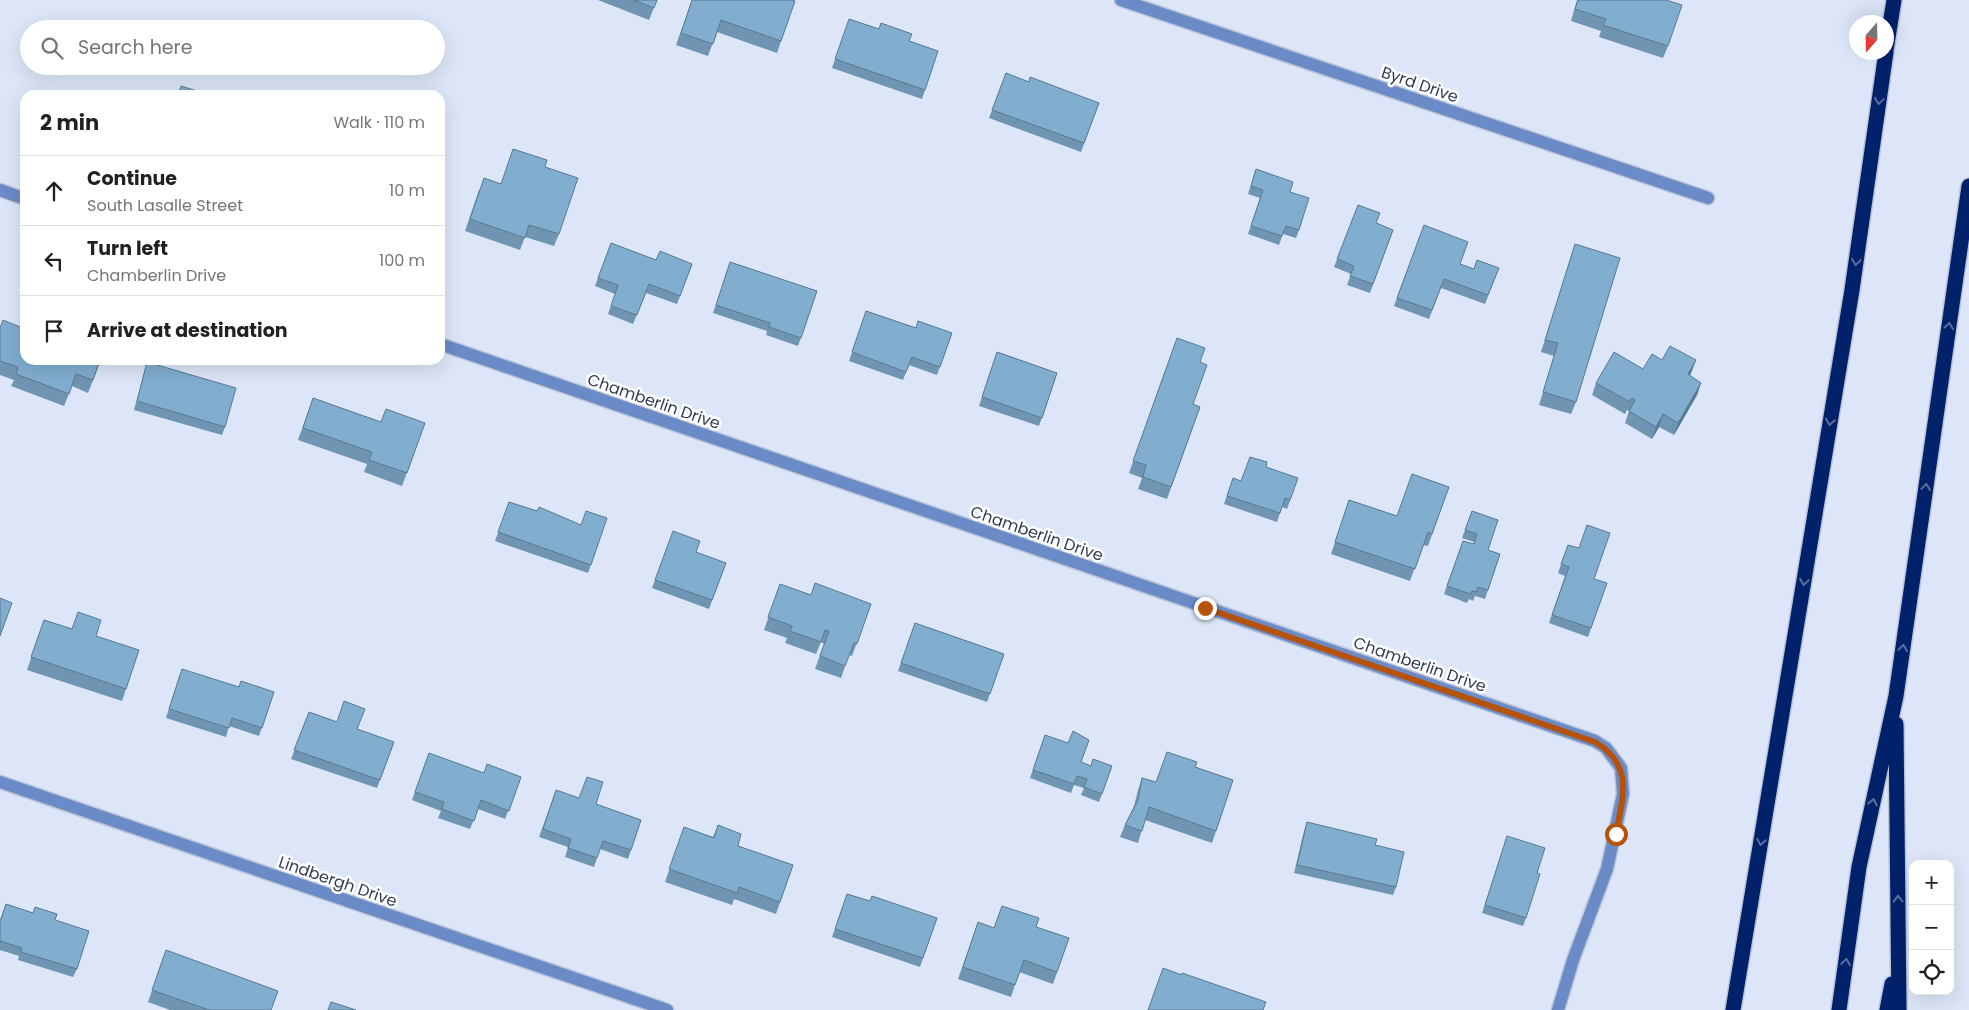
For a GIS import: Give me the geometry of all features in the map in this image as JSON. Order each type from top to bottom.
[{"type":"highway","points":[[1892,15],[1894,0]]},
{"type":"highway","points":[[1733,1010],[1852,290],[1885,60]]},
{"type":"highway","points":[[1839,1010],[1859,868],[1896,696],[1969,186]]},
{"type":"highway","points":[[1896,696],[1899,1010]]},
{"type":"highway","points":[[1887,1010],[1898,948]]},
{"type":"street","name":"Byrd Drive","points":[[1121,0],[1708,198]]},
{"type":"street","points":[[0,190],[20,197]]},
{"type":"street","name":"Chamberlin Drive","points":[[445,346],[1595,742],[1606,748],[1617,762],[1623,777],[1623,794],[1612,854],[1596,903],[1565,982],[1558,1010]]},
{"type":"street","name":"Lindbergh Drive","points":[[0,782],[666,1010]]},
{"type":"building","points":[[634,0],[657,0],[654,8]]},
{"type":"building","points":[[692,0],[795,1],[781,41],[721,20],[713,44],[681,33]]},
{"type":"building","points":[[1578,0],[1666,0],[1682,5],[1668,46],[1603,25],[1606,19],[1575,9]]},
{"type":"building","points":[[849,19],[879,29],[881,23],[912,34],[909,41],[938,51],[925,90],[835,59]]},
{"type":"building","points":[[1006,73],[1029,82],[1030,77],[1099,103],[1084,143],[992,110]]},
{"type":"building","points":[[181,86],[194,90],[180,90]]},
{"type":"building","points":[[513,149],[547,160],[545,167],[578,178],[559,234],[529,225],[525,238],[470,219],[484,178],[501,184]]},
{"type":"building","points":[[1256,169],[1293,182],[1290,192],[1309,198],[1299,230],[1286,226],[1282,236],[1251,226],[1263,190],[1251,186]]},
{"type":"building","points":[[1358,205],[1380,213],[1376,223],[1393,230],[1373,284],[1350,276],[1354,266],[1337,259]]},
{"type":"building","points":[[1424,225],[1468,242],[1460,264],[1474,269],[1477,260],[1499,268],[1488,295],[1444,279],[1432,310],[1397,298]]},
{"type":"building","points":[[611,243],[656,260],[660,251],[692,264],[680,296],[649,284],[637,315],[611,306],[618,285],[598,278]]},
{"type":"building","points":[[1575,244],[1620,258],[1576,402],[1543,392],[1558,343],[1545,340]]},
{"type":"building","points":[[730,262],[817,291],[801,338],[769,327],[770,323],[716,305]]},
{"type":"building","points":[[866,311],[916,328],[918,321],[952,333],[940,367],[912,357],[906,372],[852,352]]},
{"type":"building","points":[[3,320],[20,327],[20,365],[98,365],[93,380],[76,374],[69,394],[16,374],[18,367],[0,361],[0,328]]},
{"type":"building","points":[[1177,338],[1205,348],[1200,362],[1207,365],[1193,404],[1200,407],[1171,487],[1143,477],[1146,465],[1133,461]]},
{"type":"building","points":[[1670,346],[1696,360],[1688,374],[1701,383],[1678,423],[1663,414],[1656,427],[1629,411],[1635,400],[1632,398],[1630,402],[1596,383],[1614,352],[1643,369],[1652,354],[1662,360]]},
{"type":"building","points":[[997,352],[1057,373],[1042,418],[982,397]]},
{"type":"building","points":[[146,365],[157,365],[236,388],[225,427],[137,401]]},
{"type":"building","points":[[313,398],[381,422],[386,409],[425,423],[407,473],[369,460],[372,452],[303,428]]},
{"type":"building","points":[[1250,457],[1267,462],[1266,467],[1298,478],[1290,500],[1285,498],[1280,513],[1227,496],[1233,478],[1241,481]]},
{"type":"building","points":[[1412,474],[1449,487],[1432,534],[1428,532],[1415,569],[1335,542],[1349,500],[1397,516]]},
{"type":"building","points":[[509,502],[537,511],[539,507],[581,525],[586,511],[607,518],[591,565],[498,532]]},
{"type":"building","points":[[1472,511],[1498,520],[1488,550],[1500,554],[1488,590],[1478,587],[1476,592],[1472,591],[1470,594],[1447,586],[1463,541],[1474,544],[1477,534],[1465,530]]},
{"type":"building","points":[[1587,525],[1610,533],[1594,579],[1607,583],[1591,628],[1552,615],[1569,567],[1561,564],[1568,545],[1579,548]]},
{"type":"building","points":[[673,531],[700,541],[696,552],[726,563],[712,600],[655,580]]},
{"type":"building","points":[[815,583],[871,604],[857,644],[854,643],[845,666],[820,656],[829,631],[825,630],[821,642],[790,631],[792,626],[768,617],[780,584],[811,595]]},
{"type":"building","points":[[0,598],[12,603],[0,636]]},
{"type":"building","points":[[78,612],[101,620],[96,636],[139,650],[126,689],[31,657],[44,620],[72,629]]},
{"type":"building","points":[[915,623],[1004,654],[990,694],[901,663]]},
{"type":"building","points":[[182,669],[239,687],[241,681],[274,692],[262,728],[232,718],[229,728],[169,709]]},
{"type":"building","points":[[344,701],[365,709],[357,729],[394,742],[380,780],[294,750],[309,712],[337,722]]},
{"type":"building","points":[[1073,731],[1089,740],[1081,762],[1091,766],[1093,759],[1112,766],[1102,794],[1084,787],[1087,779],[1077,776],[1074,784],[1033,770],[1045,735],[1068,743]]},
{"type":"building","points":[[1167,752],[1197,762],[1195,767],[1233,780],[1216,831],[1149,807],[1142,831],[1125,825],[1138,800],[1142,778],[1156,782]]},
{"type":"building","points":[[429,753],[484,773],[487,764],[521,777],[509,811],[481,800],[474,821],[442,809],[444,802],[415,792]]},
{"type":"building","points":[[587,777],[603,782],[596,804],[641,820],[631,850],[603,841],[597,858],[568,848],[571,839],[543,829],[556,790],[579,798]]},
{"type":"building","points":[[1307,822],[1377,839],[1375,845],[1404,852],[1396,887],[1297,865]]},
{"type":"building","points":[[718,825],[741,834],[738,846],[793,865],[780,902],[739,887],[737,893],[669,869],[684,827],[714,838]]},
{"type":"building","points":[[1507,836],[1545,848],[1537,873],[1540,874],[1526,918],[1485,905]]},
{"type":"building","points":[[847,894],[870,901],[872,896],[937,918],[923,958],[835,929]]},
{"type":"building","points":[[6,904],[33,913],[35,907],[57,914],[55,920],[89,931],[77,969],[21,952],[22,948],[0,941],[0,922]]},
{"type":"building","points":[[1002,906],[1039,918],[1036,927],[1069,938],[1057,972],[1024,960],[1015,985],[963,967],[978,922],[994,928]]},
{"type":"building","points":[[166,950],[278,991],[271,1010],[209,1010],[152,990]]},
{"type":"building","points":[[1163,968],[1266,1002],[1263,1010],[1148,1010]]},
{"type":"building","points":[[331,1002],[356,1010],[328,1010]]},
{"type":"route","points":[[1205,608],[1595,742],[1606,748],[1621,768],[1623,777],[1623,794],[1616,834]]}]
